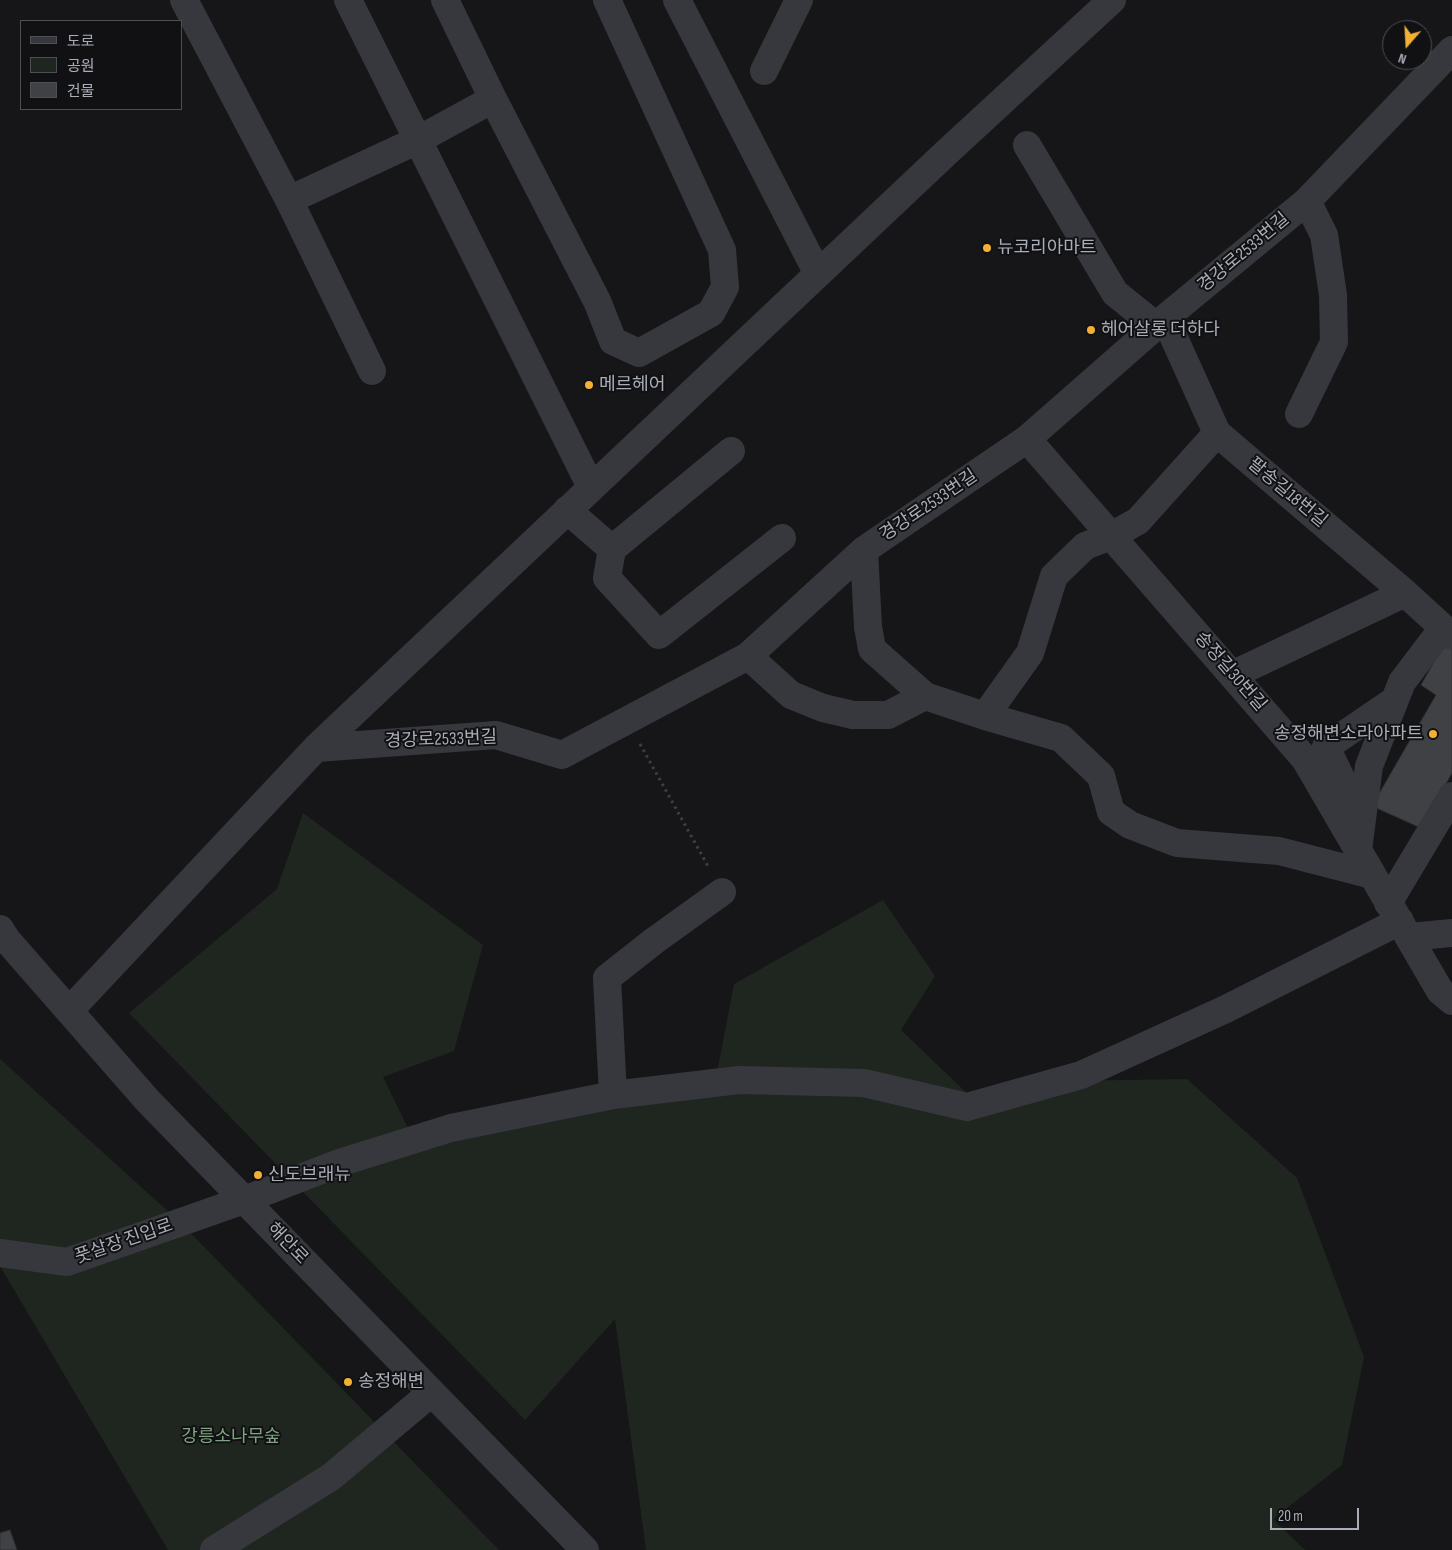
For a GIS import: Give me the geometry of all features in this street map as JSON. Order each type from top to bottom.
[{"type":"street","points":[[184,0],[289,200],[372,371]]},
{"type":"street","points":[[348,0],[591,487]]},
{"type":"street","points":[[445,0],[493,99],[597,301],[613,341],[639,353],[712,313],[725,287],[722,250],[607,0]]},
{"type":"street","points":[[677,0],[818,274]]},
{"type":"street","points":[[764,71],[799,0]]},
{"type":"street","points":[[69,1011],[316,748],[591,487],[1112,0]]},
{"type":"street","name":"경강로2533번길","points":[[316,748],[496,734],[562,755],[748,656],[864,550],[1027,439],[1161,322],[1307,201],[1452,50]]},
{"type":"street","points":[[289,200],[418,140],[493,99]]},
{"type":"street","points":[[1027,145],[1115,293],[1161,322]]},
{"type":"street","points":[[1299,414],[1334,342],[1333,295],[1324,235],[1307,201]]},
{"type":"street","name":"팔송길18번길","points":[[1161,322],[1217,433],[1405,593],[1447,632]]},
{"type":"street","points":[[985,716],[1030,653],[1054,576],[1085,546],[1111,536],[1138,521],[1217,433]]},
{"type":"street","name":"송정길30번길","points":[[1027,439],[1305,759],[1440,991],[1452,1001]]},
{"type":"street","points":[[731,451],[612,549],[606,578],[659,635],[782,538]]},
{"type":"street","points":[[567,510],[612,549]]},
{"type":"street","points":[[864,550],[868,627],[872,649],[925,696],[1061,738],[1100,776],[1111,812],[1130,825],[1177,843],[1279,851],[1372,875]]},
{"type":"street","points":[[1232,675],[1405,593]]},
{"type":"street","points":[[1358,850],[1369,766],[1402,682],[1447,632]]},
{"type":"street","points":[[748,656],[791,695],[823,708],[853,715],[888,715],[925,696]]},
{"type":"street","points":[[1362,819],[1326,747],[1395,700]]},
{"type":"street","points":[[1452,796],[1399,921],[1452,932]]},
{"type":"street","points":[[613,1095],[607,978],[654,940],[722,892]]},
{"type":"street","name":"풋살장 진입로","points":[[0,1253],[67,1262],[244,1200],[339,1163],[450,1128],[613,1095],[739,1080],[864,1083],[967,1107],[1081,1075],[1226,1009],[1399,921]]},
{"type":"street","name":"해안로","points":[[0,929],[7,940],[148,1101],[584,1550]]},
{"type":"street","points":[[214,1550],[331,1477],[431,1393]]},
{"type":"path","points":[[626,720],[722,892]]},
{"type":"green space","points":[[303,813],[483,945],[454,1051],[383,1077],[408,1128],[715,1083],[734,984],[883,900],[935,976],[901,1030],[971,1097],[1058,1081],[1187,1079],[1297,1178],[1364,1357],[1342,1465],[1273,1519],[1305,1550],[646,1550],[615,1319],[525,1420],[129,1013],[277,889]]},
{"type":"green space","name":"강릉소나무숲","points":[[0,1059],[182,1224],[499,1550],[168,1550],[0,1266]]},
{"type":"building","name":"송정해변소라아파트","points":[[1446,641],[1452,646],[1452,773],[1421,828],[1372,806],[1436,695],[1421,685]]},
{"type":"building","points":[[10,1530],[17,1550],[0,1550],[0,1533]]},
{"type":"place","name":"뉴코리아마트","points":[[987,248]]},
{"type":"place","name":"헤어살롱 더하다","points":[[1091,330]]},
{"type":"place","name":"메르헤어","points":[[589,385]]},
{"type":"place","name":"송정해변소라아파트","points":[[1433,734]]},
{"type":"place","name":"신도브래뉴","points":[[258,1175]]},
{"type":"place","name":"송정해변","points":[[348,1382]]}]
